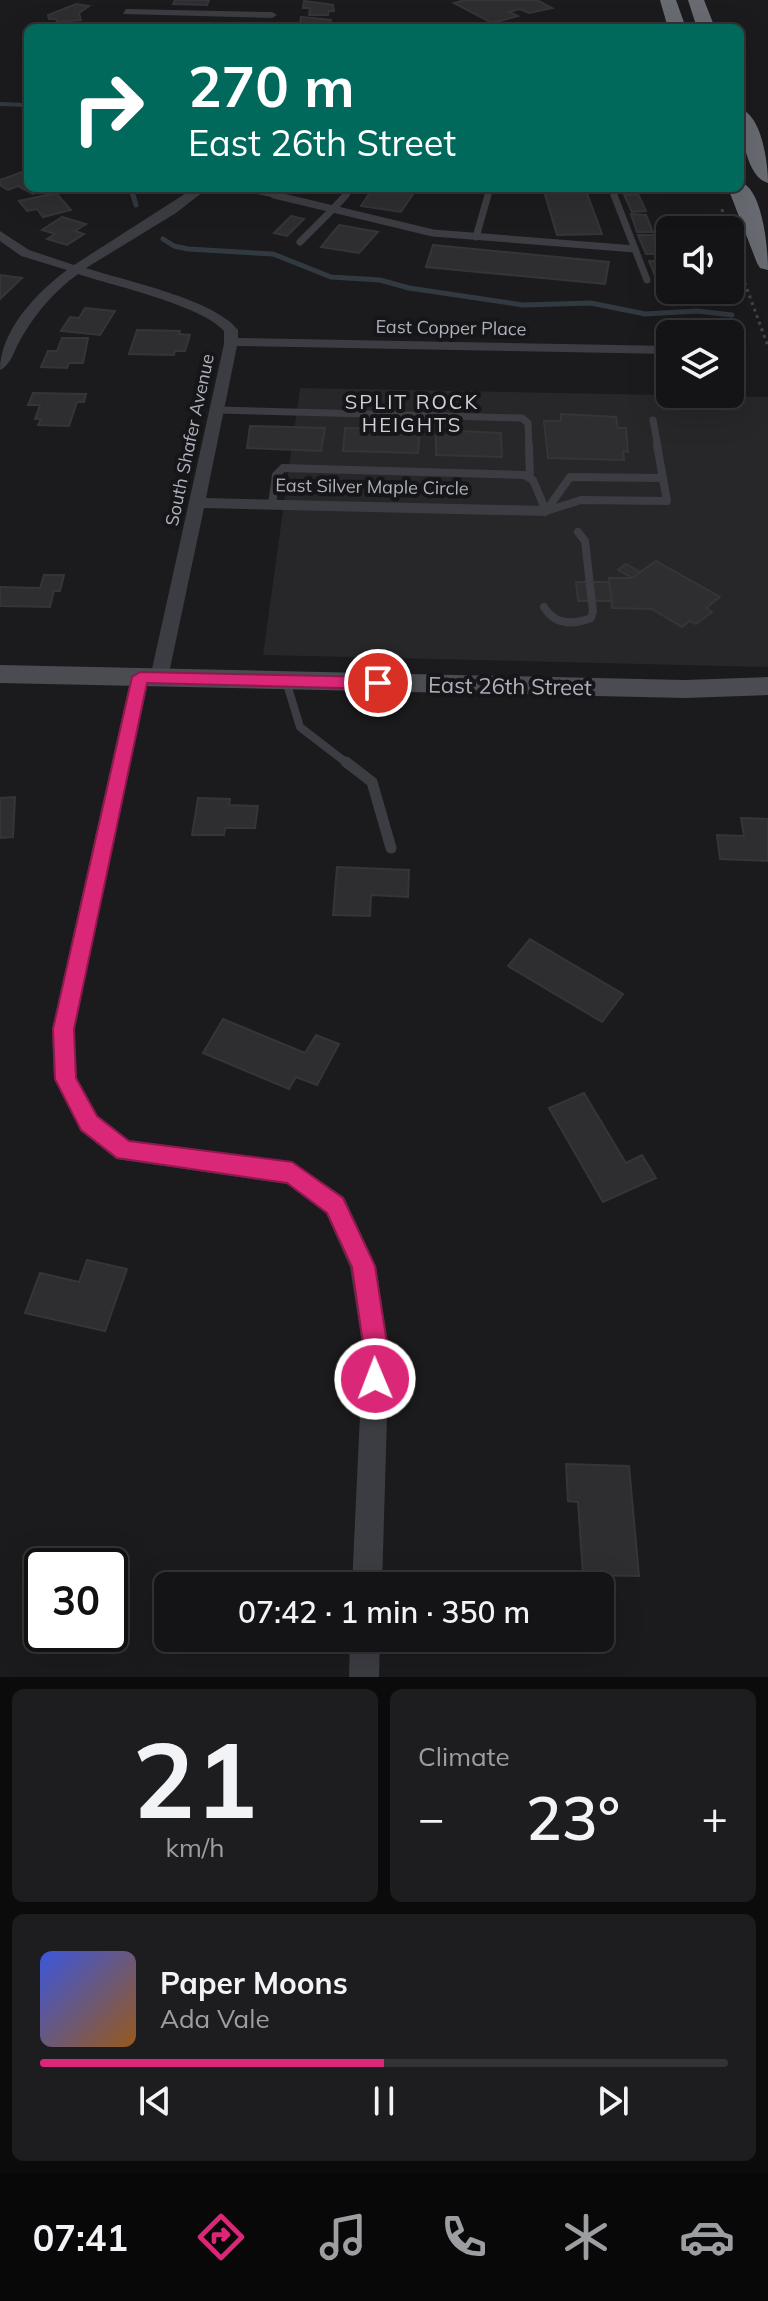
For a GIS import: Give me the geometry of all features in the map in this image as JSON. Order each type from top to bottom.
[{"type":"highway","points":[[668,0],[676,24]]},
{"type":"highway","points":[[696,0],[705,24]]},
{"type":"highway","points":[[744,124],[768,177]]},
{"type":"highway","points":[[741,192],[768,263]]},
{"type":"main road","name":"East 26th Street","points":[[0,674],[685,689],[768,686]]},
{"type":"main road","name":"East 26th Street","points":[[685,689],[768,699]]},
{"type":"street","points":[[270,24],[276,0]]},
{"type":"street","points":[[126,12],[272,15]]},
{"type":"street","points":[[0,366],[25,318],[47,293],[74,269],[196,192]]},
{"type":"street","name":"South Shafer Avenue","points":[[0,235],[25,253],[213,315],[227,324],[231,342],[197,503],[63,1029],[66,1079],[89,1123],[124,1151],[292,1173],[335,1205],[363,1266],[376,1350],[368,1572]]},
{"type":"street","name":"East Copper Place","points":[[231,342],[656,350]]},
{"type":"street","name":"East Silver Maple Circle","points":[[197,503],[546,511]]},
{"type":"street","points":[[364,1677],[365,1652]]},
{"type":"lane","points":[[259,192],[433,233],[635,249]]},
{"type":"lane","points":[[300,242],[349,192]]},
{"type":"lane","points":[[613,192],[647,280]]},
{"type":"lane","points":[[476,237],[488,194]]},
{"type":"lane","points":[[217,410],[522,418],[528,423],[530,478],[546,511]]},
{"type":"lane","points":[[546,511],[581,500],[667,501],[653,420]]},
{"type":"lane","points":[[272,504],[276,475],[283,468],[514,473],[530,478]]},
{"type":"lane","points":[[546,511],[570,477],[663,478]]},
{"type":"lane","points":[[544,607],[549,616],[562,622],[581,622],[591,618],[585,541],[578,532]]},
{"type":"lane","points":[[286,681],[300,727],[372,782],[391,848]]},
{"type":"path","points":[[744,281],[768,346]]},
{"type":"shaded area","points":[[300,388],[656,395],[656,408],[744,408],[744,397],[768,397],[768,667],[263,655]]},
{"type":"building","points":[[175,0],[209,0],[207,5],[173,4]]},
{"type":"building","points":[[465,0],[537,0],[552,8],[529,13],[520,9],[509,12],[518,16],[492,23],[454,3]]},
{"type":"building","points":[[304,1],[333,5],[334,11],[329,11],[328,15],[309,15],[310,8],[303,8]]},
{"type":"building","points":[[76,4],[89,6],[79,13],[81,20],[57,22],[56,19],[49,19],[48,15]]},
{"type":"building","points":[[301,17],[331,20],[330,24],[300,24]]},
{"type":"building","points":[[22,172],[24,189],[18,186],[8,190],[0,185],[0,180]]},
{"type":"building","points":[[370,192],[414,192],[401,212],[361,206]]},
{"type":"building","points":[[544,192],[586,192],[602,234],[557,235]]},
{"type":"building","points":[[56,193],[71,210],[43,217],[37,209],[27,211],[19,201]]},
{"type":"building","points":[[638,194],[646,211],[632,212],[624,195]]},
{"type":"building","points":[[631,214],[646,215],[653,232],[637,232]]},
{"type":"building","points":[[291,216],[304,219],[287,236],[274,233]]},
{"type":"building","points":[[62,217],[86,224],[75,231],[84,234],[67,245],[47,239],[55,234],[42,230]]},
{"type":"building","points":[[339,225],[378,232],[359,253],[321,247]]},
{"type":"building","points":[[638,235],[654,235],[656,254],[646,254]]},
{"type":"building","points":[[433,245],[609,262],[605,284],[426,267]]},
{"type":"building","points":[[649,261],[656,261],[656,278]]},
{"type":"building","points":[[0,275],[22,278],[0,299]]},
{"type":"building","points":[[85,308],[115,311],[100,335],[61,331],[70,317],[79,318]]},
{"type":"building","points":[[137,330],[180,331],[179,334],[190,335],[185,351],[175,351],[174,355],[129,354]]},
{"type":"building","points":[[62,338],[88,338],[83,363],[69,363],[67,368],[41,367],[48,351],[57,351]]},
{"type":"building","points":[[33,393],[86,394],[84,402],[77,402],[69,426],[38,425],[41,419],[35,419],[40,405],[28,405]]},
{"type":"building","points":[[561,414],[616,417],[618,428],[626,428],[628,452],[623,451],[624,460],[548,458],[544,421],[561,421]]},
{"type":"building","points":[[250,426],[325,428],[321,451],[247,448]]},
{"type":"building","points":[[345,428],[420,430],[418,453],[343,451]]},
{"type":"building","points":[[436,430],[501,433],[502,457],[436,455]]},
{"type":"building","points":[[656,561],[720,597],[706,608],[712,612],[696,624],[690,621],[682,627],[652,609],[612,608],[609,578],[632,578]]},
{"type":"building","points":[[626,564],[640,572],[632,578],[618,570]]},
{"type":"building","points":[[44,575],[64,575],[60,591],[54,591],[50,607],[0,606],[0,587],[40,588]]},
{"type":"building","points":[[576,582],[609,582],[612,601],[578,601]]},
{"type":"building","points":[[15,797],[13,837],[0,838],[0,798]]},
{"type":"building","points":[[198,798],[230,799],[229,805],[258,806],[255,828],[225,828],[224,835],[192,835]]},
{"type":"building","points":[[741,818],[768,819],[768,861],[720,859],[717,835],[744,836]]},
{"type":"building","points":[[337,867],[409,870],[408,897],[371,895],[370,916],[333,915]]},
{"type":"building","points":[[530,939],[623,994],[602,1022],[508,966]]},
{"type":"building","points":[[223,1019],[305,1053],[316,1035],[339,1044],[317,1085],[296,1077],[289,1089],[203,1053]]},
{"type":"building","points":[[584,1093],[626,1163],[642,1155],[656,1178],[603,1202],[549,1108]]},
{"type":"building","points":[[87,1260],[127,1269],[105,1331],[25,1313],[40,1273],[79,1282]]},
{"type":"building","points":[[566,1464],[629,1466],[639,1576],[583,1572],[578,1502],[568,1501]]},
{"type":"waterway","points":[[0,104],[24,105]]},
{"type":"waterway","points":[[131,192],[133,197]]},
{"type":"waterway","points":[[133,195],[136,205]]},
{"type":"waterway","points":[[163,239],[174,246],[188,249],[273,254],[331,277],[380,280],[409,288],[523,305],[591,303],[645,314],[697,311],[732,315]]},
{"type":"district","name":"SPLIT ROCK HEIGHTS","points":[[412,414]]},
{"type":"route","points":[[375,1379],[376,1350],[363,1266],[335,1205],[292,1173],[230,1162],[124,1151],[89,1123],[66,1079],[63,1029],[140,677],[378,683]]}]
